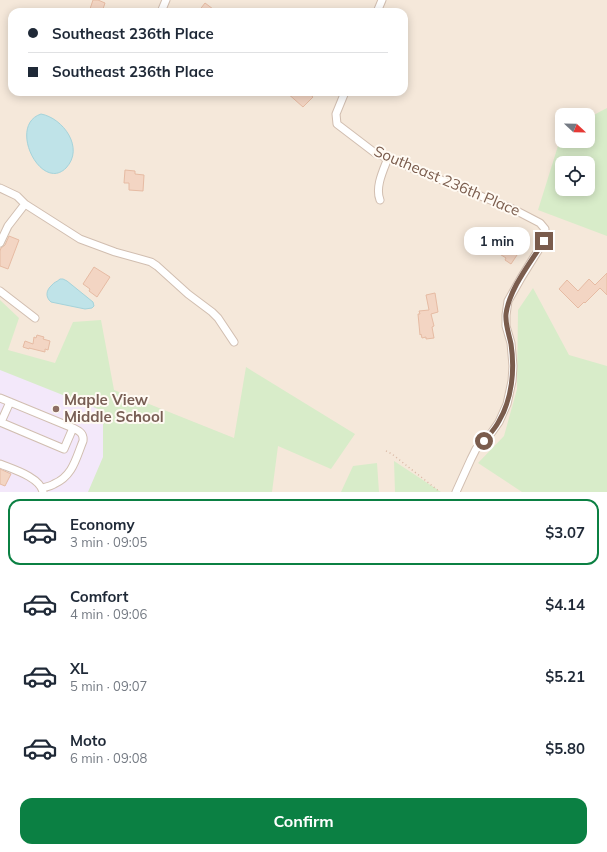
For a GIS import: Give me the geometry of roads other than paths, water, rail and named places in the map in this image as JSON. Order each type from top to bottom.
[{"type":"street","name":"Southeast 236th Place","points":[[343,96],[336,114],[337,124],[375,153],[515,210],[540,223],[545,229],[544,241],[508,301],[506,326],[511,343],[513,366],[512,381],[507,404],[499,422],[476,449],[470,459],[456,492]]},
{"type":"street","points":[[380,200],[378,191],[381,176],[388,158]]},
{"type":"street","points":[[0,188],[17,196],[25,204],[80,239],[115,252],[151,262],[188,294],[212,312],[218,318],[234,342]]},
{"type":"street","points":[[0,243],[8,226],[25,204]]},
{"type":"street","points":[[0,292],[35,318]]},
{"type":"street","points":[[0,398],[80,431],[84,436],[71,471],[67,476],[55,484],[42,490],[38,483],[29,476],[0,464]]},
{"type":"street","points":[[10,402],[0,422],[64,449],[73,428]]},
{"type":"water","points":[[41,114],[57,121],[69,135],[72,143],[73,152],[71,160],[66,168],[56,173],[47,172],[38,165],[31,154],[27,143],[27,131],[31,121]]},
{"type":"water","points":[[60,279],[67,281],[93,302],[94,306],[92,308],[85,309],[51,302],[47,296],[47,291]]},
{"type":"place","name":"Maple View Middle School","points":[[56,409]]}]
